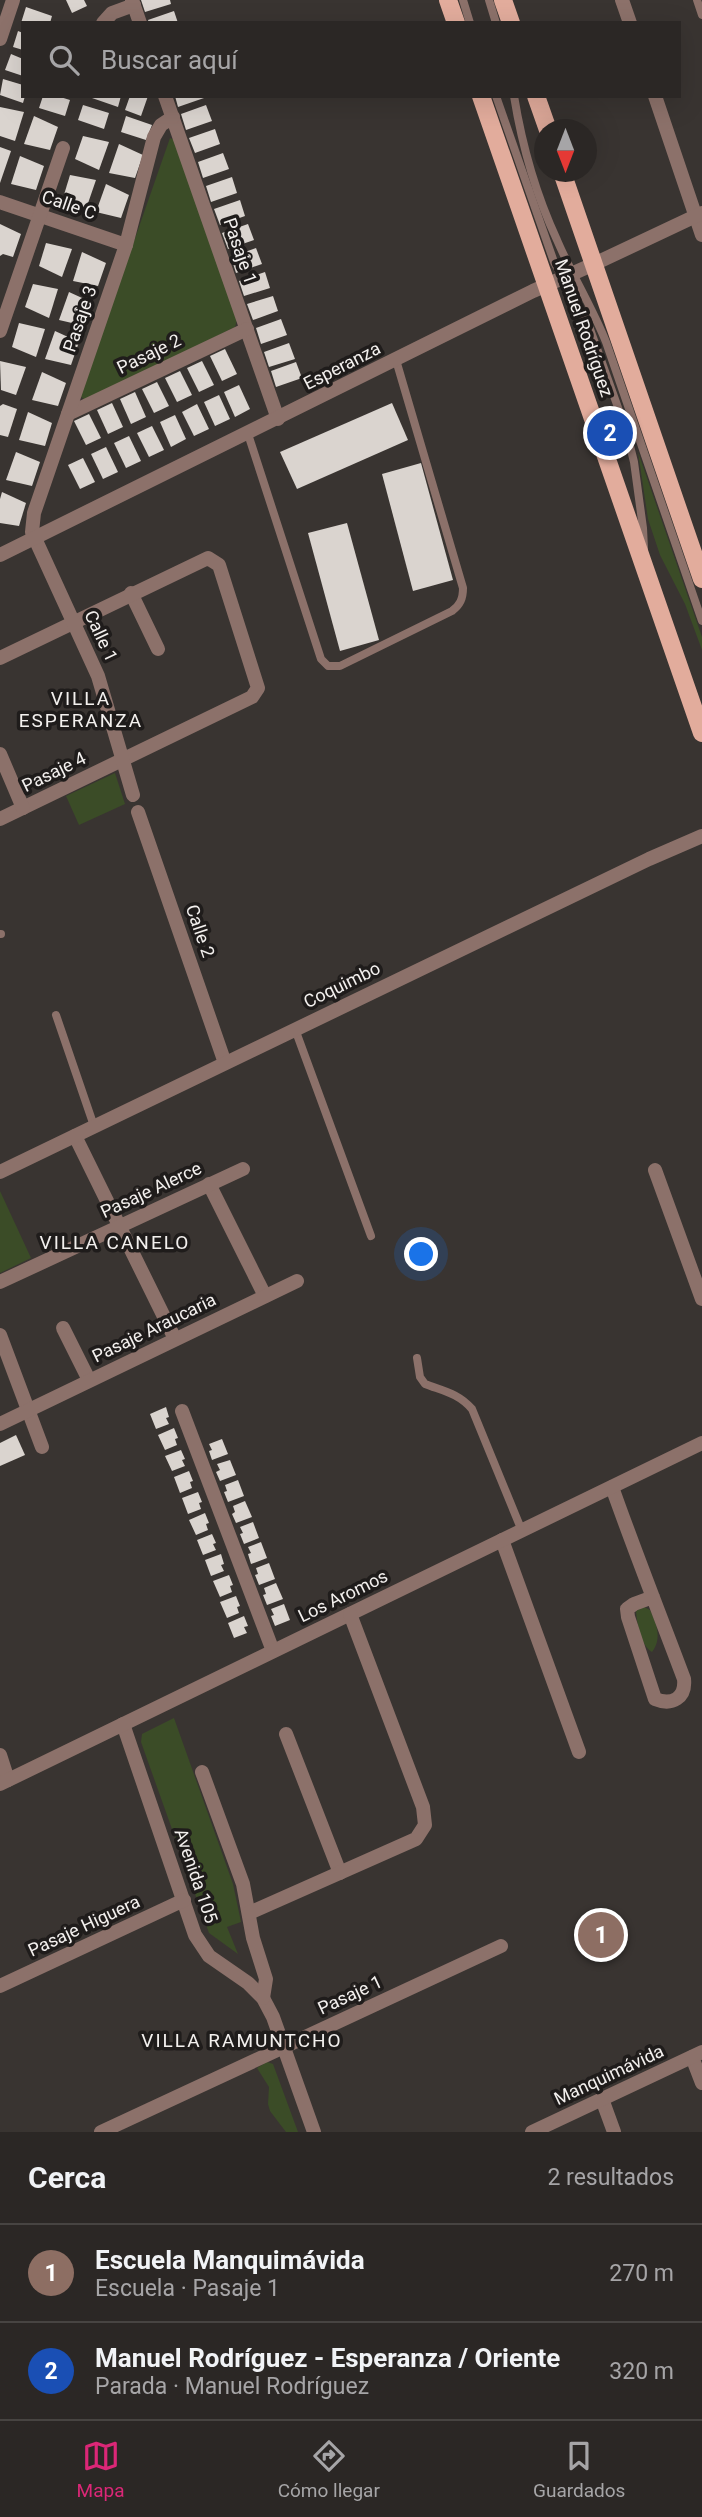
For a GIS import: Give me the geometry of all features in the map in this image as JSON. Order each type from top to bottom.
[{"type":"main road","points":[[448,0],[455,21]]},
{"type":"main road","points":[[503,0],[510,21]]},
{"type":"main road","name":"Manuel Rodríguez","points":[[482,98],[561,279],[644,563],[702,733]]},
{"type":"main road","points":[[537,98],[544,119]]},
{"type":"main road","name":"Manuel Rodríguez","points":[[565,182],[702,579]]},
{"type":"street","points":[[0,39],[13,0]]},
{"type":"street","points":[[622,0],[629,21]]},
{"type":"street","points":[[105,21],[112,13],[133,3],[139,21]]},
{"type":"street","name":"Pasaje 1","points":[[166,98],[278,419]]},
{"type":"street","points":[[656,98],[699,215],[702,235]]},
{"type":"street","name":"Pasaje 3","points":[[34,538],[34,513],[126,245],[154,137],[161,125],[173,117]]},
{"type":"street","points":[[0,331],[63,148]]},
{"type":"street","name":"Calle C","points":[[0,202],[126,245]]},
{"type":"street","name":"Esperanza","points":[[0,555],[561,279],[699,215]]},
{"type":"street","name":"Pasaje 2","points":[[68,414],[247,329]]},
{"type":"street","name":"Calle 1","points":[[34,538],[98,676],[133,795]]},
{"type":"street","points":[[0,658],[203,559],[213,559],[219,565],[257,684],[257,692],[252,697],[124,759]]},
{"type":"street","points":[[131,593],[158,649]]},
{"type":"street","points":[[0,754],[23,808]]},
{"type":"street","name":"Pasaje 4","points":[[0,819],[124,759]]},
{"type":"street","name":"Calle 2","points":[[138,812],[225,1063]]},
{"type":"street","name":"Coquimbo","points":[[0,1172],[702,836]]},
{"type":"street","points":[[75,1136],[175,1339]]},
{"type":"street","name":"Pasaje Alerce","points":[[0,1282],[243,1169]]},
{"type":"street","points":[[655,1170],[702,1299]]},
{"type":"street","points":[[209,1184],[265,1296]]},
{"type":"street","name":"Pasaje Araucaria","points":[[0,1424],[297,1281]]},
{"type":"street","points":[[63,1328],[89,1380]]},
{"type":"street","points":[[0,1335],[42,1447]]},
{"type":"street","points":[[182,1411],[273,1651]]},
{"type":"street","name":"Los Aromos","points":[[4,1782],[702,1444]]},
{"type":"street","points":[[612,1487],[684,1679],[685,1689],[675,1700],[659,1702],[655,1699],[628,1617],[627,1609],[653,1597]]},
{"type":"street","points":[[502,1540],[579,1752]]},
{"type":"street","points":[[249,1913],[416,1839],[423,1830],[426,1819],[350,1614]]},
{"type":"street","name":"Avenida 105","points":[[123,1724],[195,1935],[209,1956],[248,1983],[263,1998],[273,2017],[314,2132]]},
{"type":"street","points":[[286,1734],[340,1873]]},
{"type":"street","points":[[0,1755],[4,1782]]},
{"type":"street","points":[[202,1772],[240,1874],[266,1979],[263,1998]]},
{"type":"street","name":"Pasaje Higuera","points":[[0,1986],[184,1900]]},
{"type":"street","name":"Pasaje 1","points":[[101,2132],[501,1946]]},
{"type":"street","points":[[697,2054],[702,2083]]},
{"type":"street","name":"Manquimávida","points":[[532,2132],[697,2054]]},
{"type":"street","points":[[602,2099],[614,2132]]},
{"type":"lane","points":[[463,0],[469,21]]},
{"type":"lane","points":[[489,0],[495,21]]},
{"type":"lane","points":[[697,0],[702,15]]},
{"type":"lane","points":[[496,98],[544,236],[561,279],[590,329],[628,437],[643,528],[644,563]]},
{"type":"lane","points":[[514,98],[526,155],[552,229],[561,279],[592,308],[702,621]]},
{"type":"lane","points":[[248,434],[321,659],[328,666],[340,666],[452,611],[463,596],[396,360]]},
{"type":"lane","points":[[56,1016],[94,1126]]},
{"type":"lane","points":[[295,1029],[371,1236]]},
{"type":"lane","points":[[417,1358],[420,1377],[425,1384],[455,1393],[472,1409],[522,1531]]},
{"type":"green space","points":[[170,138],[175,140],[237,320],[235,327],[86,401],[80,396]]},
{"type":"green space","points":[[638,452],[702,637],[702,650],[685,604],[660,555],[648,519]]},
{"type":"green space","points":[[115,773],[125,804],[79,825],[66,796]]},
{"type":"green space","points":[[0,1191],[31,1258],[0,1273]]},
{"type":"green space","points":[[644,1607],[650,1610],[657,1631],[657,1642],[652,1652],[642,1640],[637,1622],[636,1611]]},
{"type":"green space","points":[[174,1718],[233,1884],[241,1922],[227,1927],[238,1954],[209,1933],[141,1742],[142,1734]]},
{"type":"green space","points":[[267,2062],[273,2064],[298,2132],[286,2132],[270,2111],[269,2087],[257,2068]]},
{"type":"building","points":[[66,0],[84,0],[87,6],[72,13]]},
{"type":"building","points":[[141,0],[170,0],[171,4],[145,12]]},
{"type":"building","points":[[26,7],[52,16],[51,21],[22,21]]},
{"type":"building","points":[[174,11],[177,21],[148,21]]},
{"type":"building","points":[[18,31],[21,32],[21,49],[13,47]]},
{"type":"building","points":[[11,54],[21,58],[21,75],[5,70]]},
{"type":"building","points":[[3,79],[21,84],[21,98],[24,98],[23,103],[0,95]]},
{"type":"building","points":[[42,98],[70,100],[65,116],[39,108]]},
{"type":"building","points":[[92,98],[120,98],[118,107]]},
{"type":"building","points":[[129,98],[147,98],[141,116],[125,110]]},
{"type":"building","points":[[176,98],[204,98],[178,107]]},
{"type":"building","points":[[83,105],[109,113],[104,129],[78,120]]},
{"type":"building","points":[[206,105],[212,121],[186,130],[181,114]]},
{"type":"building","points":[[0,107],[24,112],[15,141],[0,136]]},
{"type":"building","points":[[34,116],[58,127],[50,150],[24,144]]},
{"type":"building","points":[[126,116],[152,125],[146,140],[121,132]]},
{"type":"building","points":[[215,129],[220,144],[195,153],[189,138]]},
{"type":"building","points":[[83,136],[109,142],[99,170],[75,159]]},
{"type":"building","points":[[119,144],[143,155],[135,178],[109,173]]},
{"type":"building","points":[[0,147],[11,151],[0,183]]},
{"type":"building","points":[[223,153],[229,169],[203,178],[198,162]]},
{"type":"building","points":[[20,156],[44,166],[36,190],[11,184]]},
{"type":"building","points":[[70,175],[96,180],[86,209],[63,198]]},
{"type":"building","points":[[232,177],[237,193],[211,202],[206,186]]},
{"type":"building","points":[[106,184],[129,195],[121,218],[96,212]]},
{"type":"building","points":[[240,200],[245,216],[220,225],[214,209]]},
{"type":"building","points":[[0,224],[21,234],[13,257],[3,254],[0,256]]},
{"type":"building","points":[[248,224],[254,240],[228,249],[222,233]]},
{"type":"building","points":[[46,243],[72,249],[62,277],[39,266]]},
{"type":"building","points":[[256,248],[262,264],[236,273],[231,257]]},
{"type":"building","points":[[82,252],[106,263],[98,286],[73,281]]},
{"type":"building","points":[[265,272],[270,288],[244,296],[239,281]]},
{"type":"building","points":[[33,284],[58,289],[49,318],[25,307]]},
{"type":"building","points":[[69,292],[93,303],[85,326],[59,320]]},
{"type":"building","points":[[273,296],[278,311],[253,320],[247,304]]},
{"type":"building","points":[[281,319],[287,335],[261,344],[256,328]]},
{"type":"building","points":[[19,323],[45,329],[36,357],[12,347]]},
{"type":"building","points":[[55,331],[79,342],[71,365],[45,359]]},
{"type":"building","points":[[289,343],[295,359],[269,367],[264,352]]},
{"type":"building","points":[[225,349],[237,374],[222,381],[210,356]]},
{"type":"building","points":[[0,361],[26,367],[16,395],[1,390]]},
{"type":"building","points":[[202,361],[214,385],[199,392],[187,368]]},
{"type":"building","points":[[296,362],[302,378],[276,387],[271,371]]},
{"type":"building","points":[[180,371],[192,395],[177,402],[165,378]]},
{"type":"building","points":[[42,372],[66,383],[58,406],[32,400]]},
{"type":"building","points":[[157,382],[169,406],[154,413],[142,389]]},
{"type":"building","points":[[239,385],[250,409],[235,417],[224,392]]},
{"type":"building","points":[[135,392],[146,417],[131,424],[120,399]]},
{"type":"building","points":[[219,395],[230,419],[215,426],[204,402]]},
{"type":"building","points":[[112,403],[123,427],[108,434],[97,410]]},
{"type":"building","points":[[392,403],[408,440],[297,489],[280,452]]},
{"type":"building","points":[[3,404],[17,409],[8,437],[0,435],[0,406]]},
{"type":"building","points":[[197,404],[209,429],[194,436],[182,412]]},
{"type":"building","points":[[28,412],[52,423],[45,446],[19,440]]},
{"type":"building","points":[[89,414],[101,438],[86,445],[74,421]]},
{"type":"building","points":[[175,415],[186,439],[171,447],[160,422]]},
{"type":"building","points":[[152,426],[164,450],[149,457],[137,433]]},
{"type":"building","points":[[129,436],[141,461],[126,468],[114,443]]},
{"type":"building","points":[[106,447],[118,472],[103,479],[91,454]]},
{"type":"building","points":[[16,452],[40,462],[32,486],[6,480]]},
{"type":"building","points":[[83,458],[95,482],[80,489],[68,465]]},
{"type":"building","points":[[421,463],[453,580],[413,591],[382,474]]},
{"type":"building","points":[[2,492],[26,503],[19,526],[0,523]]},
{"type":"building","points":[[347,523],[379,640],[340,651],[308,533]]},
{"type":"building","points":[[166,1407],[169,1424],[156,1429],[150,1414]]},
{"type":"building","points":[[174,1428],[178,1438],[175,1439],[177,1445],[165,1450],[158,1435]]},
{"type":"building","points":[[16,1435],[25,1455],[0,1466],[0,1443]]},
{"type":"building","points":[[222,1439],[228,1454],[212,1460],[209,1444]]},
{"type":"building","points":[[181,1450],[185,1466],[172,1471],[165,1456]]},
{"type":"building","points":[[230,1460],[236,1475],[220,1481],[216,1472],[220,1470],[217,1464]]},
{"type":"building","points":[[189,1471],[193,1481],[190,1482],[192,1488],[180,1493],[174,1477]]},
{"type":"building","points":[[238,1480],[244,1496],[228,1502],[224,1492],[227,1491],[225,1485]]},
{"type":"building","points":[[198,1492],[202,1502],[199,1503],[201,1509],[188,1514],[182,1498]]},
{"type":"building","points":[[245,1501],[252,1517],[236,1523],[232,1514],[235,1512],[233,1506]]},
{"type":"building","points":[[205,1513],[209,1523],[206,1524],[208,1530],[196,1535],[189,1520]]},
{"type":"building","points":[[253,1522],[259,1538],[244,1544],[240,1527]]},
{"type":"building","points":[[212,1534],[216,1550],[203,1555],[197,1540]]},
{"type":"building","points":[[261,1542],[267,1558],[251,1564],[248,1547]]},
{"type":"building","points":[[221,1554],[224,1571],[211,1576],[205,1560]]},
{"type":"building","points":[[269,1563],[275,1579],[259,1585],[255,1575],[258,1574],[256,1568]]},
{"type":"building","points":[[229,1575],[233,1585],[230,1586],[232,1592],[220,1597],[213,1581]]},
{"type":"building","points":[[276,1583],[283,1599],[267,1605],[263,1595],[266,1594],[264,1588]]},
{"type":"building","points":[[236,1596],[240,1606],[237,1607],[239,1613],[227,1618],[220,1602]]},
{"type":"building","points":[[284,1604],[290,1620],[275,1626],[271,1609]]},
{"type":"building","points":[[244,1616],[248,1626],[244,1627],[247,1633],[234,1638],[228,1623]]},
{"type":"place","name":"Manuel Rodríguez - Esperanza / Oriente","points":[[610,433]]},
{"type":"place","name":"Escuela Manquimávida","points":[[601,1935]]},
{"type":"district","name":"VILLA ESPERANZA","points":[[81,709]]},
{"type":"district","name":"VILLA CANELO","points":[[115,1242]]},
{"type":"district","name":"VILLA RAMUNTCHO","points":[[242,2040]]}]
